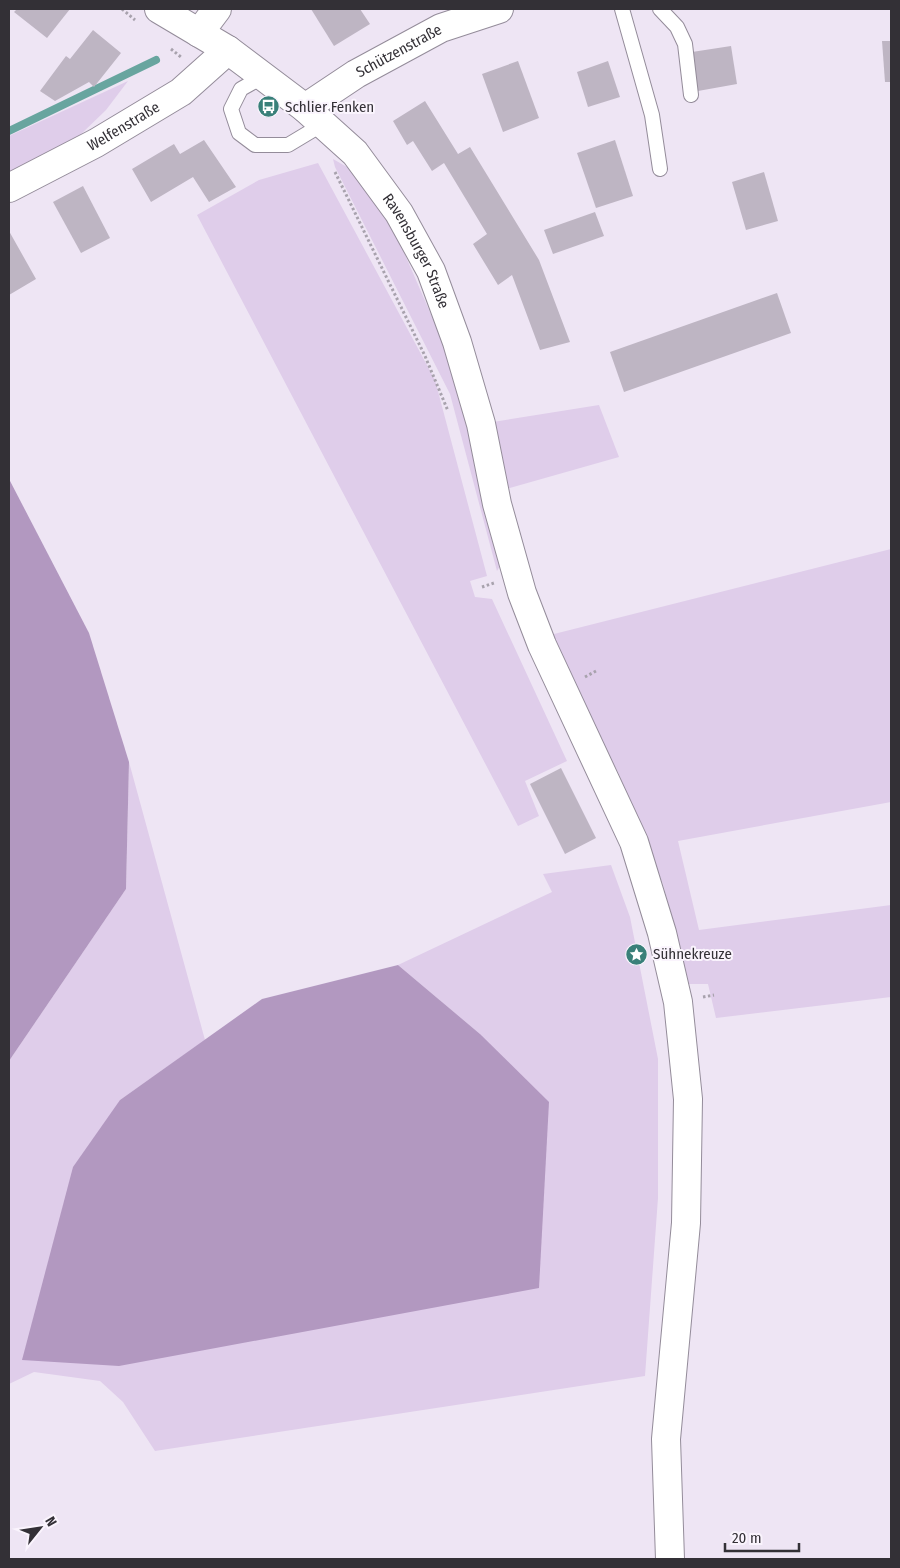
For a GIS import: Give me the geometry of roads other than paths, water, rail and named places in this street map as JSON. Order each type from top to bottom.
[{"type":"main road","name":"Ravensburger Straße","points":[[159,9],[228,50],[314,116],[355,153],[399,213],[431,271],[457,342],[481,424],[497,504],[522,593],[554,670],[634,842],[662,933],[678,1002],[688,1100],[686,1223],[666,1439],[670,1559]]},
{"type":"main road","points":[[199,32],[217,9]]},
{"type":"main road","name":"Schützenstraße","points":[[314,116],[356,74],[441,28],[499,9]]},
{"type":"main road","name":"Welfenstraße","points":[[9,188],[96,142],[182,92],[228,50]]},
{"type":"lane","points":[[622,9],[652,115],[660,169]]},
{"type":"lane","points":[[660,9],[677,27],[685,44],[691,95]]},
{"type":"lane","points":[[264,76],[240,89],[230,109],[239,132],[255,145],[288,145],[314,116]]},
{"type":"waterway","points":[[9,131],[156,60]]},
{"type":"place","name":"Schlier Fenken","points":[[269,107]]},
{"type":"place","name":"Sühnekreuze","points":[[637,954]]}]
